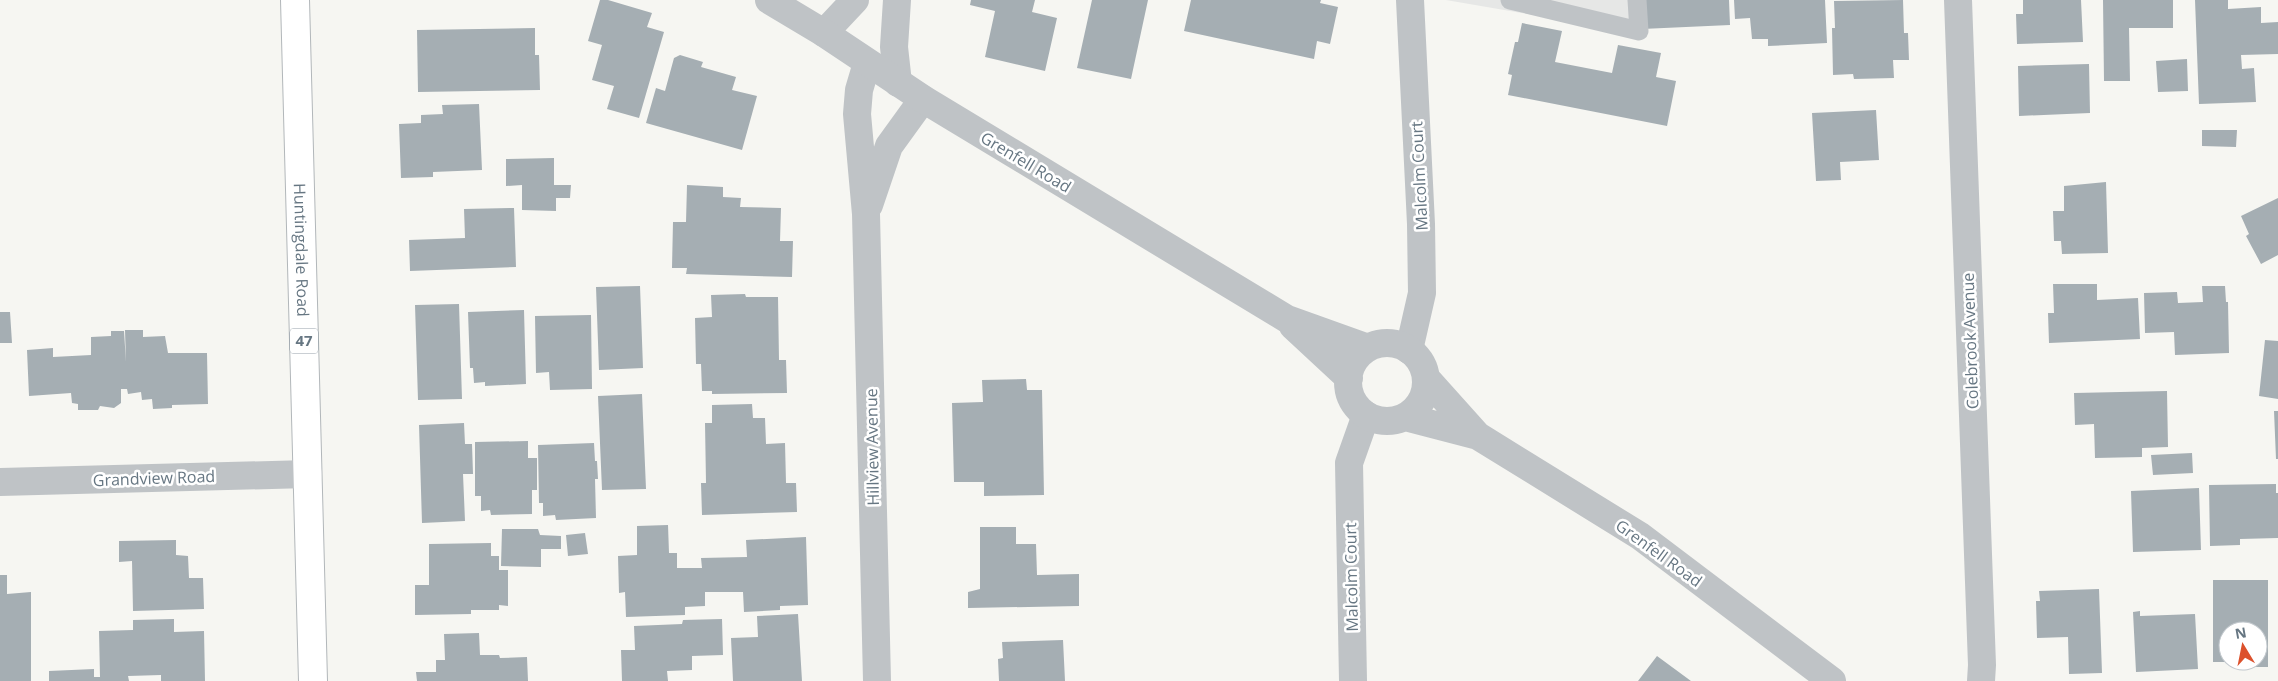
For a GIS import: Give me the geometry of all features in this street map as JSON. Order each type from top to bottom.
[{"type":"main road","name":"Huntingdale Road","points":[[295,0],[313,681]]},
{"type":"street","name":"Grenfell Road","points":[[769,0],[824,33],[923,100],[1287,319],[1368,348]]},
{"type":"street","points":[[824,33],[855,0]]},
{"type":"street","points":[[897,0],[894,46],[898,83]]},
{"type":"street","name":"Malcolm Court","points":[[1409,350],[1422,293],[1421,224],[1410,0]]},
{"type":"street","name":"Colebrook Avenue","points":[[1958,0],[1982,665],[1981,681]]},
{"type":"street","name":"Hillview Avenue","points":[[867,63],[859,90],[857,114],[866,214],[877,681]]},
{"type":"street","name":"Hillview Avenue","points":[[866,214],[889,146],[923,100]]},
{"type":"street","name":"Grenfell Road","points":[[1287,319],[1349,378]]},
{"type":"street","points":[[1389,344],[1409,350],[1423,367],[1426,378],[1422,401],[1405,417],[1379,420],[1366,415],[1352,399],[1349,389],[1352,366],[1358,356],[1368,348],[1389,344]]},
{"type":"street","name":"Grenfell Road","points":[[1426,378],[1478,436],[1640,536],[1832,681]]},
{"type":"street","name":"Malcolm Court","points":[[1353,681],[1349,463],[1366,415]]},
{"type":"street","name":"Grenfell Road","points":[[1405,417],[1478,436]]},
{"type":"street","name":"Grandview Road","points":[[0,482],[308,474]]},
{"type":"lane","points":[[1510,0],[1639,31],[1637,0]]},
{"type":"shaded area","points":[[1446,0],[1631,0],[1633,32]]},
{"type":"building","points":[[600,0],[608,0],[652,13],[647,27],[664,32],[639,118],[607,109],[614,86],[592,80],[602,45],[588,41]]},
{"type":"building","points":[[971,0],[1035,0],[1032,12],[1057,18],[1045,71],[985,57],[995,11],[970,5]]},
{"type":"building","points":[[1092,0],[1148,0],[1131,79],[1077,68]]},
{"type":"building","points":[[1191,0],[1321,0],[1320,3],[1338,7],[1330,44],[1317,41],[1314,59],[1184,31]]},
{"type":"building","points":[[1641,0],[1729,0],[1730,25],[1642,29]]},
{"type":"building","points":[[1734,0],[1825,0],[1827,43],[1768,46],[1768,39],[1752,39],[1750,18],[1735,19]]},
{"type":"building","points":[[1903,0],[1904,33],[1908,33],[1909,60],[1893,60],[1894,78],[1854,79],[1853,74],[1833,75],[1832,28],[1835,28],[1834,1]]},
{"type":"building","points":[[2023,0],[2081,0],[2083,42],[2017,44],[2016,14],[2023,14]]},
{"type":"building","points":[[2103,0],[2173,0],[2173,28],[2129,28],[2130,81],[2104,81]]},
{"type":"building","points":[[2195,0],[2228,0],[2228,9],[2261,7],[2261,23],[2278,22],[2278,54],[2241,55],[2242,69],[2254,68],[2256,102],[2199,104]]},
{"type":"building","points":[[1522,23],[1562,31],[1555,62],[1612,73],[1618,45],[1661,53],[1656,77],[1676,81],[1667,126],[1508,95],[1512,75],[1508,74],[1515,42],[1518,42]]},
{"type":"building","points":[[535,28],[535,55],[539,55],[540,90],[418,92],[417,30]]},
{"type":"building","points":[[680,55],[703,62],[701,67],[736,77],[732,90],[757,96],[742,150],[646,123],[656,88],[665,91],[674,58]]},
{"type":"building","points":[[2187,59],[2188,91],[2158,92],[2156,61]]},
{"type":"building","points":[[2089,64],[2090,113],[2019,116],[2018,66]]},
{"type":"building","points":[[479,104],[482,170],[433,172],[433,177],[401,178],[399,124],[421,123],[421,115],[443,114],[442,105]]},
{"type":"building","points":[[1876,110],[1879,160],[1840,162],[1841,180],[1816,181],[1812,113]]},
{"type":"building","points":[[2202,130],[2237,130],[2236,147],[2202,146]]},
{"type":"building","points":[[554,158],[554,185],[571,185],[570,198],[556,198],[556,211],[522,210],[522,185],[506,186],[506,159]]},
{"type":"building","points":[[2106,182],[2108,253],[2062,254],[2061,241],[2054,241],[2053,211],[2064,211],[2064,186]]},
{"type":"building","points":[[687,185],[723,187],[723,197],[741,198],[740,207],[781,208],[780,241],[793,241],[792,277],[686,274],[687,268],[672,268],[673,222],[686,222]]},
{"type":"building","points":[[2278,198],[2278,255],[2261,264],[2246,236],[2249,234],[2241,216]]},
{"type":"building","points":[[514,208],[516,267],[410,271],[409,240],[465,238],[464,209]]},
{"type":"building","points":[[2053,284],[2097,284],[2097,300],[2138,298],[2140,339],[2049,343],[2048,313],[2054,313]]},
{"type":"building","points":[[640,286],[643,368],[599,370],[596,287]]},
{"type":"building","points":[[2202,286],[2225,286],[2226,302],[2228,302],[2229,353],[2175,355],[2174,332],[2145,333],[2144,293],[2177,292],[2178,303],[2203,302]]},
{"type":"building","points":[[745,294],[746,297],[778,297],[779,360],[786,360],[787,393],[712,394],[712,391],[702,391],[701,364],[696,364],[695,318],[712,317],[711,295]]},
{"type":"building","points":[[459,304],[462,399],[418,400],[415,305]]},
{"type":"building","points":[[524,310],[526,384],[485,386],[485,382],[474,383],[473,368],[470,368],[468,312]]},
{"type":"building","points":[[0,312],[10,312],[12,343],[0,343]]},
{"type":"building","points":[[591,315],[592,389],[550,390],[549,372],[536,373],[535,316]]},
{"type":"building","points":[[125,330],[143,330],[143,337],[165,336],[168,353],[207,353],[208,404],[172,405],[172,408],[153,409],[152,399],[142,400],[141,392],[128,394],[127,389],[121,389],[121,403],[114,408],[100,406],[98,410],[78,410],[78,404],[72,403],[71,393],[29,396],[27,350],[53,348],[53,357],[91,355],[91,337],[111,336],[111,331],[124,331],[126,362]]},
{"type":"building","points":[[2265,340],[2278,341],[2278,399],[2259,396]]},
{"type":"building","points":[[1026,379],[1027,390],[1042,390],[1044,495],[984,496],[984,482],[954,482],[952,403],[983,402],[982,380]]},
{"type":"building","points":[[2167,391],[2168,447],[2142,448],[2142,457],[2095,458],[2094,424],[2075,425],[2074,393]]},
{"type":"building","points":[[642,394],[646,489],[602,490],[598,396]]},
{"type":"building","points":[[752,404],[753,418],[765,418],[766,444],[785,443],[786,483],[796,483],[797,512],[702,515],[701,483],[706,483],[705,423],[712,423],[712,405]]},
{"type":"building","points":[[2274,411],[2278,411],[2278,459],[2276,459]]},
{"type":"building","points":[[464,423],[465,444],[472,444],[473,474],[463,474],[465,521],[422,523],[419,425]]},
{"type":"building","points":[[528,441],[528,458],[537,458],[537,490],[532,490],[532,514],[491,515],[490,510],[481,511],[481,496],[475,496],[475,442]]},
{"type":"building","points":[[594,443],[598,479],[595,479],[596,518],[556,520],[555,515],[543,516],[543,503],[539,503],[538,445]]},
{"type":"building","points":[[2192,453],[2193,473],[2153,475],[2151,455]]},
{"type":"building","points":[[2276,484],[2276,493],[2278,493],[2278,538],[2240,539],[2240,545],[2210,546],[2209,485]]},
{"type":"building","points":[[2199,488],[2201,550],[2133,552],[2131,491]]},
{"type":"building","points":[[668,525],[669,553],[677,553],[677,568],[702,568],[701,558],[747,557],[746,540],[806,537],[808,605],[780,606],[780,610],[744,612],[743,592],[705,592],[705,606],[685,607],[685,615],[626,617],[625,592],[619,593],[618,556],[637,555],[637,526]]},
{"type":"building","points":[[980,527],[1016,527],[1016,544],[1036,544],[1037,575],[1079,574],[1079,606],[968,608],[968,592],[980,589]]},
{"type":"building","points":[[502,529],[538,529],[540,535],[561,536],[561,549],[541,549],[541,567],[501,566]]},
{"type":"building","points":[[585,533],[588,554],[568,556],[566,535]]},
{"type":"building","points":[[176,540],[176,555],[188,556],[189,578],[203,578],[204,609],[133,611],[132,561],[119,562],[119,541]]},
{"type":"building","points":[[491,543],[491,556],[499,556],[499,570],[508,570],[508,606],[499,605],[499,610],[471,610],[471,614],[415,615],[415,585],[429,585],[429,544]]},
{"type":"building","points":[[0,575],[7,575],[7,594],[31,592],[31,681],[0,681]]},
{"type":"building","points":[[2213,580],[2268,580],[2268,621],[2218,621],[2218,662],[2213,662]]},
{"type":"building","points":[[2099,589],[2102,673],[2069,674],[2068,637],[2037,638],[2036,601],[2040,601],[2039,591]]},
{"type":"building","points":[[2140,611],[2140,616],[2195,614],[2198,669],[2136,672],[2133,612]]},
{"type":"building","points":[[798,614],[802,681],[733,681],[731,638],[758,637],[757,616]]},
{"type":"building","points":[[174,619],[174,632],[204,631],[205,681],[161,681],[161,675],[128,676],[129,681],[49,681],[49,671],[94,669],[94,677],[100,677],[99,631],[133,630],[133,620]]},
{"type":"building","points":[[722,619],[723,655],[692,656],[692,670],[667,671],[668,681],[622,681],[621,650],[635,650],[634,626],[682,624],[683,620]]},
{"type":"building","points":[[479,633],[480,655],[499,655],[500,658],[527,657],[528,681],[417,681],[416,672],[436,672],[436,660],[445,660],[444,634]]},
{"type":"building","points":[[1063,640],[1065,681],[999,681],[998,659],[1003,658],[1002,642]]},
{"type":"building","points":[[1657,656],[1691,681],[1638,681]]}]
